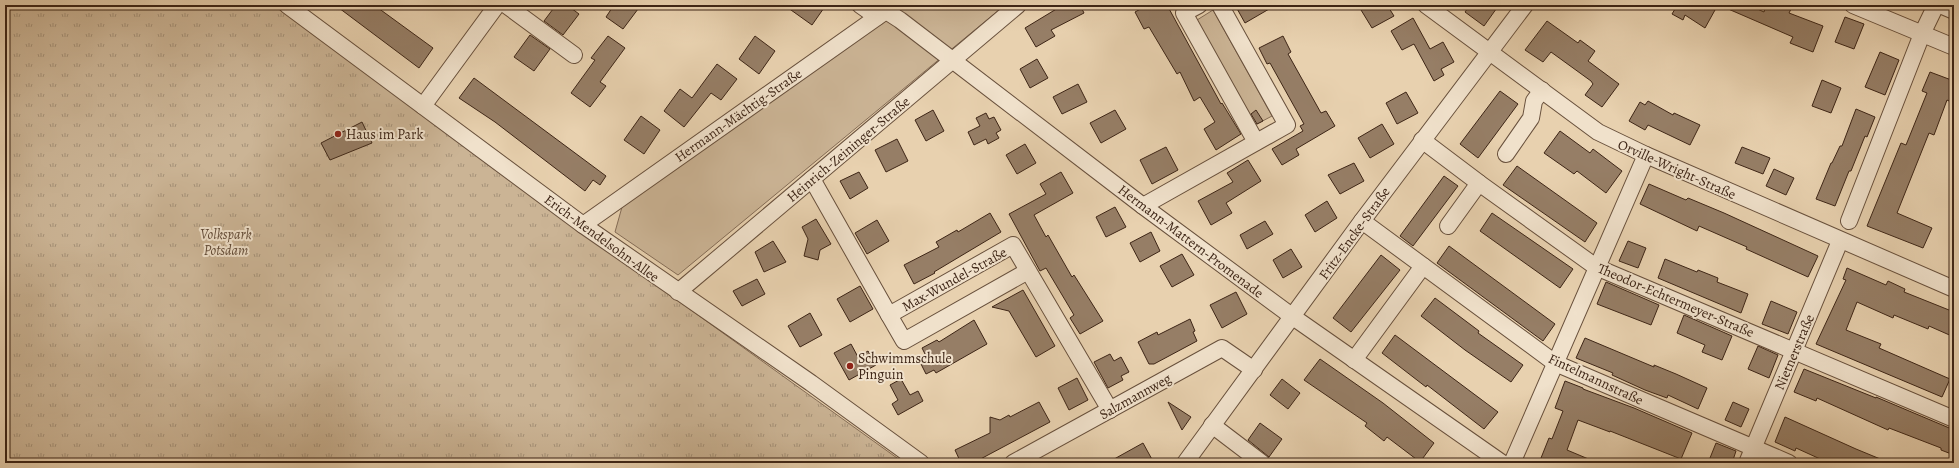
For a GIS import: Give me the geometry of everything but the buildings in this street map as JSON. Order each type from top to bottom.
[{"type":"street","name":"Erich-Mendelsohn-Allee","points":[[287,5],[583,225],[811,383],[921,463]]},
{"type":"street","points":[[423,106],[497,5]]},
{"type":"street","points":[[506,5],[574,55]]},
{"type":"street","name":"Hermann-Mattern-Promenade","points":[[860,5],[886,11],[900,20],[1144,206],[1293,317],[1502,463]]},
{"type":"street","name":"Heinrich-Zeininger-Straße","points":[[678,292],[1018,5]]},
{"type":"street","points":[[1199,5],[1184,13],[1256,142]]},
{"type":"street","points":[[1144,206],[1287,125],[1220,5]]},
{"type":"street","name":"Orville-Wright-Straße","points":[[1426,5],[1598,132],[1646,155],[1840,241],[1954,289]]},
{"type":"street","name":"Fritz-Encke-Straße","points":[[1185,463],[1422,140],[1525,5]]},
{"type":"street","points":[[1853,5],[1954,47]]},
{"type":"street","points":[[1849,221],[1922,34],[1936,5]]},
{"type":"street","points":[[1940,5],[1954,11]]},
{"type":"street","name":"Hermann-Mächtig-Straße","points":[[583,225],[886,11]]},
{"type":"street","points":[[1506,154],[1531,118],[1534,101],[1542,90]]},
{"type":"street","name":"Theodor-Echtermeyer-Straße","points":[[1422,140],[1479,184],[1596,267],[1954,419]]},
{"type":"street","points":[[1512,463],[1646,155]]},
{"type":"street","name":"Max-Wundel-Straße","points":[[812,179],[904,341],[1028,271]]},
{"type":"street","points":[[1448,226],[1479,184]]},
{"type":"street","name":"Fintelmannstraße","points":[[1362,221],[1555,363],[1789,463]]},
{"type":"street","name":"Nietnerstraße","points":[[1747,463],[1840,241]]},
{"type":"street","name":"Max-Wundel-Straße","points":[[890,315],[1013,245],[1110,410]]},
{"type":"street","points":[[1354,360],[1423,266]]},
{"type":"street","name":"Salzmannweg","points":[[1013,463],[1222,348],[1254,370]]},
{"type":"street","points":[[1212,425],[1262,463]]},
{"type":"green space","name":"Volkspark Potsdam","points":[[5,5],[275,5],[599,244],[904,463],[5,463]]},
{"type":"green space","points":[[905,5],[1005,5],[678,275],[615,232],[622,207]]},
{"type":"green space","points":[[1213,10],[1272,116],[1255,125],[1197,20]]},
{"type":"place","name":"Haus im Park","points":[[338,134]]},
{"type":"place","name":"Schwimmschule Pinguin","points":[[850,366]]}]
